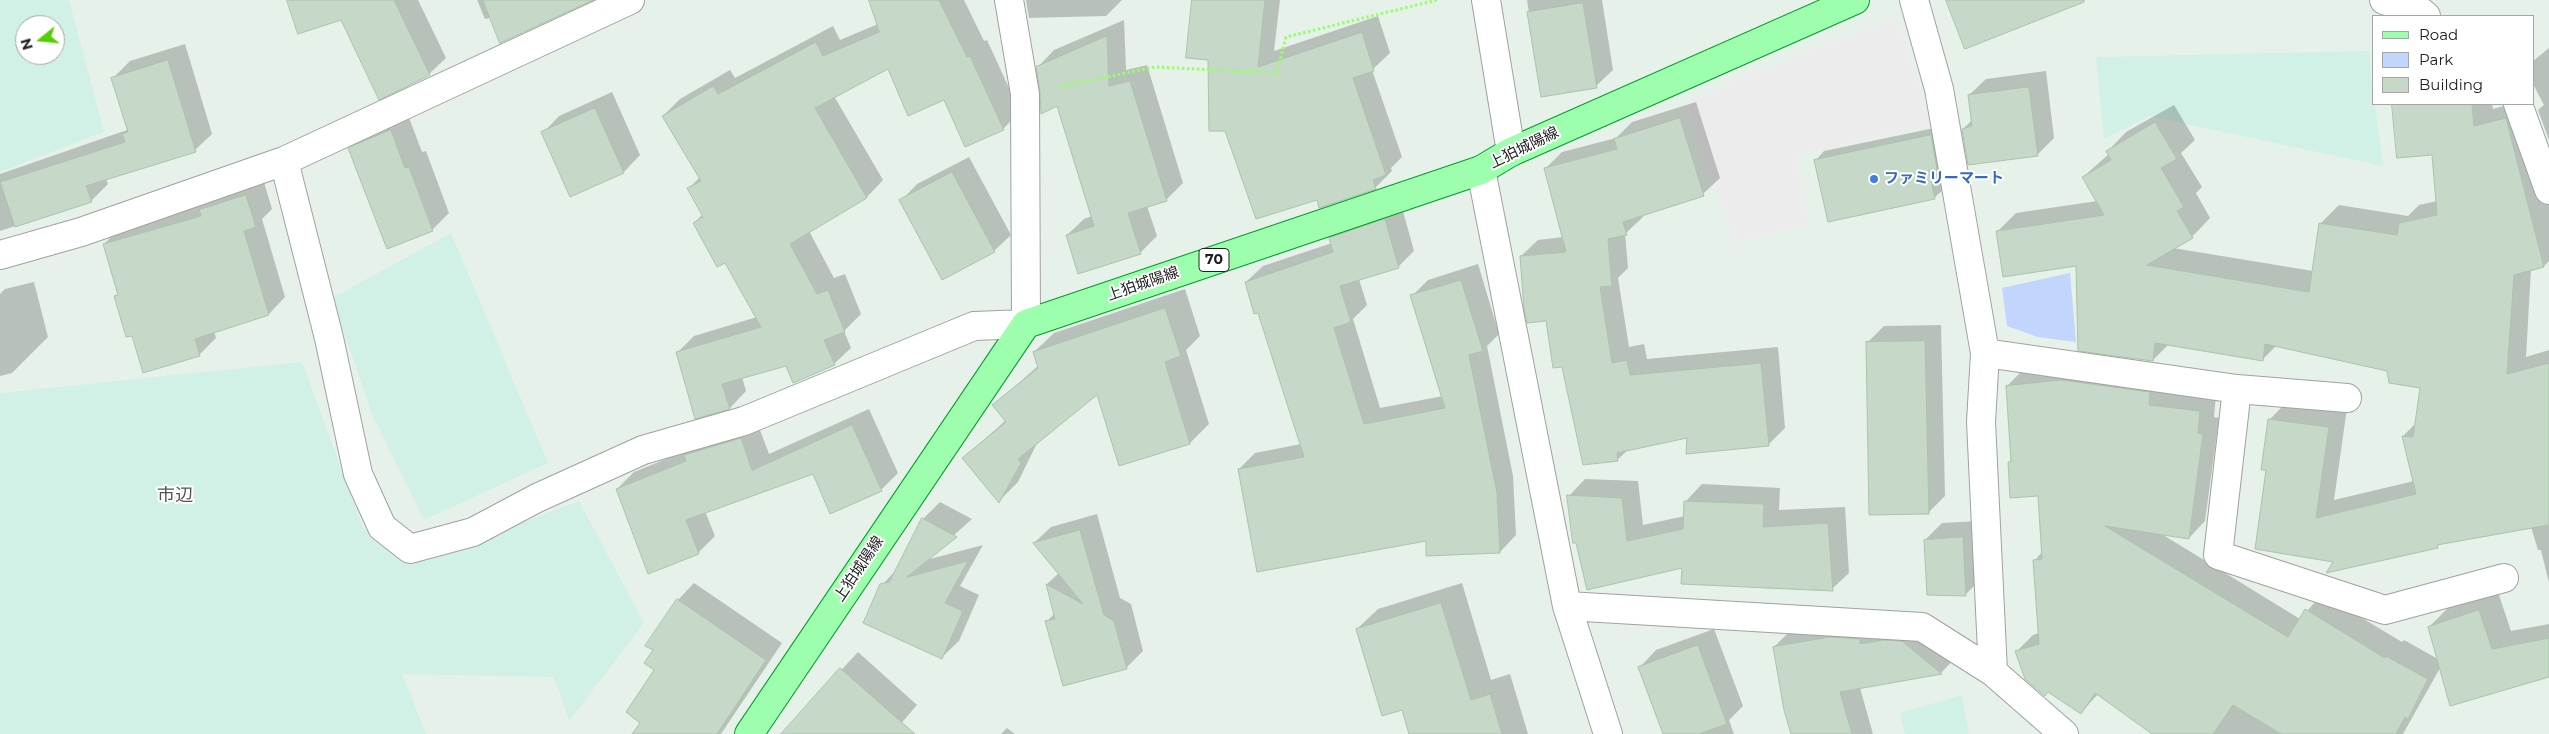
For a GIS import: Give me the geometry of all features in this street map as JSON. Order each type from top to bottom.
[{"type":"main road","name":"上狛城陽線","points":[[749,734],[1026,324],[1481,170],[1511,152],[1855,0]]},
{"type":"street","points":[[0,255],[81,232],[284,161],[630,0]]},
{"type":"street","points":[[284,161],[329,338],[358,474],[382,528],[410,549],[473,532],[537,498],[643,450],[744,421],[974,326],[1026,324],[1025,94],[1009,0]]},
{"type":"street","points":[[1486,0],[1511,152]]},
{"type":"street","points":[[1914,0],[1939,89],[1985,353],[1981,422],[1993,672]]},
{"type":"street","points":[[2384,0],[2420,11],[2425,15]]},
{"type":"street","points":[[2518,105],[2549,190]]},
{"type":"street","points":[[1481,170],[1567,606],[1608,734]]},
{"type":"street","points":[[1985,353],[2237,389],[2347,398]]},
{"type":"street","points":[[2237,389],[2218,555],[2385,610],[2504,578]]},
{"type":"street","points":[[1567,606],[1922,627],[1993,672],[2064,734]]},
{"type":"path","points":[[1025,94],[1155,67],[1277,74],[1286,37],[1437,0]]},
{"type":"shaded area","points":[[0,0],[69,0],[104,132],[0,172]]},
{"type":"shaded area","points":[[1896,16],[1931,125],[1796,154],[1809,224],[1734,243],[1685,101]]},
{"type":"shaded area","points":[[2369,51],[2372,105],[2375,105],[2383,166],[2149,116],[2104,139],[2096,57]]},
{"type":"shaded area","points":[[451,233],[548,463],[424,520],[373,416],[332,298]]},
{"type":"shaded area","points":[[302,362],[363,528],[410,565],[579,501],[644,623],[569,721],[554,677],[402,674],[426,734],[0,734],[0,393]]},
{"type":"shaded area","points":[[1962,695],[1969,734],[1905,734],[1900,713]]},
{"type":"green space","points":[[2070,273],[2076,342],[2038,337],[2007,326],[2002,288]]},
{"type":"building","points":[[287,0],[394,0],[430,75],[379,100],[341,20],[298,34]]},
{"type":"building","points":[[483,0],[593,0],[500,43]]},
{"type":"building","points":[[869,0],[939,0],[967,57],[970,56],[1004,130],[965,147],[944,100],[908,116],[888,69],[815,108],[867,198],[790,244],[817,294],[828,290],[845,332],[824,340],[835,365],[793,383],[786,366],[722,384],[730,409],[695,419],[676,352],[761,327],[725,263],[717,267],[693,223],[703,217],[687,188],[701,181],[662,116],[713,86],[718,94],[816,42],[823,56],[879,32]]},
{"type":"building","points":[[1192,0],[1265,0],[1258,67],[1362,32],[1374,71],[1353,78],[1386,175],[1373,180],[1376,189],[1319,208],[1317,200],[1256,219],[1225,131],[1209,131],[1208,60],[1186,58]]},
{"type":"building","points":[[1946,0],[2084,0],[2084,2],[1965,49]]},
{"type":"building","points":[[1583,3],[1597,88],[1541,97],[1527,12]]},
{"type":"building","points":[[1107,36],[1109,86],[1130,81],[1167,201],[1128,213],[1141,254],[1078,274],[1066,235],[1094,226],[1057,106],[1041,114],[1036,67]]},
{"type":"building","points":[[168,60],[196,152],[86,186],[92,202],[15,227],[0,182],[125,142],[122,134],[128,132],[111,78]]},
{"type":"building","points":[[2029,87],[2038,156],[1968,165],[1962,129],[1972,126],[1968,95]]},
{"type":"building","points":[[2392,105],[2472,105],[2474,126],[2506,118],[2544,267],[2514,275],[2507,374],[2549,363],[2549,525],[2437,545],[2438,548],[2326,573],[2333,562],[2255,549],[2266,470],[2261,470],[2268,419],[2329,427],[2316,518],[2416,494],[2402,436],[2413,437],[2420,388],[2389,383],[2387,371],[2265,344],[2263,361],[2155,343],[2153,361],[2078,351],[2076,266],[2003,277],[1996,231],[2104,215],[2082,177],[2111,160],[2106,151],[2155,122],[2177,159],[2161,168],[2184,207],[2177,211],[2193,238],[2147,265],[2309,292],[2319,223],[2397,235],[2399,223],[2437,215],[2432,155],[2397,158]]},
{"type":"building","points":[[595,108],[624,173],[570,197],[541,132]]},
{"type":"building","points":[[1680,118],[1704,196],[1623,222],[1627,235],[1608,239],[1612,286],[1600,287],[1612,363],[1627,360],[1630,375],[1761,363],[1769,446],[1686,454],[1687,438],[1617,453],[1618,461],[1583,465],[1562,367],[1553,368],[1546,321],[1527,323],[1524,309],[1520,256],[1566,252],[1544,168],[1617,149],[1614,139]]},
{"type":"building","points":[[391,130],[405,168],[409,167],[433,231],[387,249],[348,148]]},
{"type":"building","points":[[1931,135],[1937,169],[1929,170],[1935,199],[1828,222],[1814,160]]},
{"type":"building","points":[[952,172],[995,252],[942,280],[899,200]]},
{"type":"building","points":[[246,195],[256,227],[244,231],[269,315],[195,339],[200,356],[143,373],[132,336],[126,337],[114,296],[118,295],[103,244],[201,216],[199,210]]},
{"type":"building","points":[[1385,219],[1399,268],[1340,286],[1351,322],[1334,328],[1364,424],[1445,408],[1410,295],[1461,280],[1483,351],[1469,355],[1497,493],[1500,553],[1426,556],[1426,541],[1257,572],[1238,469],[1304,457],[1258,313],[1254,314],[1245,282],[1333,252],[1329,238]]},
{"type":"building","points":[[1165,308],[1181,356],[1165,362],[1190,444],[1119,466],[1097,395],[1018,459],[1021,463],[999,503],[962,458],[1006,422],[992,405],[1038,368],[1033,352]]},
{"type":"building","points":[[1925,341],[1929,514],[1869,515],[1866,342]]},
{"type":"building","points":[[2061,380],[2150,392],[2149,405],[2200,411],[2198,433],[2203,434],[2189,539],[2105,526],[2288,637],[2305,609],[2385,658],[2386,656],[2428,679],[2408,719],[2405,717],[2396,734],[2281,734],[2233,705],[2213,734],[2152,734],[2095,693],[2081,714],[2048,692],[2045,696],[2025,679],[2015,651],[2039,644],[2033,560],[2042,559],[2038,496],[2010,498],[2008,462],[2011,462],[2006,386]]},
{"type":"building","points":[[852,425],[882,491],[830,514],[813,474],[686,520],[699,554],[648,574],[616,489],[686,461],[684,455],[741,438],[752,470]]},
{"type":"building","points":[[1567,495],[1622,498],[1627,541],[1683,529],[1684,501],[1764,504],[1763,527],[1828,523],[1833,591],[1681,584],[1682,568],[1587,590],[1576,543],[1573,543]]},
{"type":"building","points":[[922,518],[957,537],[907,577],[968,561],[945,603],[963,611],[942,659],[863,623],[880,584],[889,582]]},
{"type":"building","points":[[1080,530],[1104,615],[1114,621],[1127,669],[1063,686],[1045,621],[1055,619],[1046,584],[1083,604],[1033,543]]},
{"type":"building","points":[[1963,537],[1966,596],[1927,595],[1924,540]]},
{"type":"building","points":[[677,599],[766,660],[717,734],[632,734],[640,723],[626,712],[654,670],[644,663],[653,650],[645,646]]},
{"type":"building","points":[[1441,603],[1471,700],[1490,694],[1502,734],[1409,734],[1402,710],[1382,716],[1356,629]]},
{"type":"building","points":[[2479,610],[2492,649],[2549,638],[2549,677],[2450,706],[2428,627]]},
{"type":"building","points":[[1830,637],[1860,639],[1860,644],[1883,640],[1902,641],[1942,674],[1840,692],[1852,734],[1791,734],[1784,710],[1773,647]]},
{"type":"building","points":[[1698,645],[1727,724],[1699,734],[1663,734],[1638,667]]},
{"type":"building","points":[[840,668],[915,734],[781,734]]},
{"type":"place","name":"ファミリーマート","points":[[1874,179]]},
{"type":"district","name":"市辺","points":[[175,496]]}]
